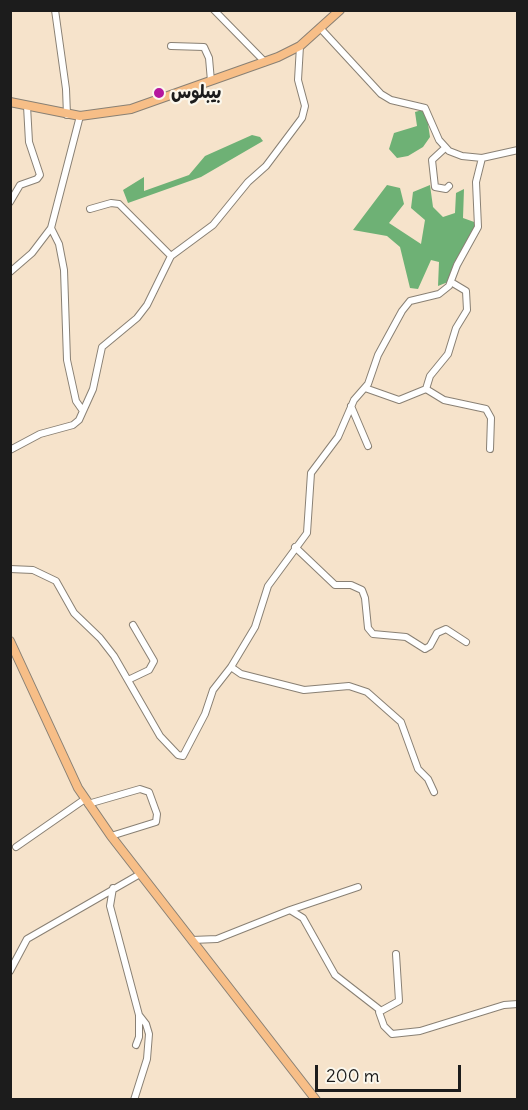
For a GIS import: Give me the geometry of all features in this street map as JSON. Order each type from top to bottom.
[{"type":"main road","points":[[10,102],[80,116],[131,109],[265,62],[300,46],[340,10]]},
{"type":"main road","points":[[10,641],[60,755],[87,802],[140,874],[316,1100]]},
{"type":"street","points":[[55,10],[66,89],[67,115]]},
{"type":"street","points":[[214,10],[221,20],[265,62]]},
{"type":"street","points":[[321,29],[381,94],[391,100],[425,108],[445,148],[455,154],[482,158],[518,150]]},
{"type":"street","points":[[171,46],[204,47],[209,58],[211,81]]},
{"type":"street","points":[[10,450],[40,434],[76,423],[93,389],[102,346],[137,318],[147,305],[171,256],[213,225],[248,182],[266,166],[302,118],[305,106],[298,80],[300,46]]},
{"type":"street","points":[[10,202],[20,185],[37,179],[40,175],[29,142],[27,106]]},
{"type":"street","points":[[10,272],[32,253],[51,228],[80,116]]},
{"type":"street","points":[[445,148],[432,160],[435,187],[446,189],[449,186]]},
{"type":"street","points":[[10,569],[33,570],[56,581],[75,613],[100,638],[128,680],[160,736],[182,756],[205,714],[213,690],[231,667],[257,624],[268,586],[309,529],[307,504],[311,473],[338,437],[351,406],[365,388],[378,355],[406,306],[415,299],[439,294],[451,282],[456,265],[478,227],[476,182],[482,158]]},
{"type":"street","points":[[90,209],[111,203],[119,204],[171,256]]},
{"type":"street","points":[[51,228],[59,244],[64,270],[67,360],[76,401],[82,411]]},
{"type":"street","points":[[426,389],[430,376],[448,354],[456,328],[467,310],[466,291],[451,282]]},
{"type":"street","points":[[365,388],[399,400],[426,389],[447,400],[488,410],[492,431],[490,449]]},
{"type":"street","points":[[351,406],[368,447]]},
{"type":"street","points":[[295,547],[335,585],[351,585],[362,590],[368,628],[373,634],[406,637],[425,649],[430,646],[437,633],[446,629],[466,642]]},
{"type":"street","points":[[128,680],[149,670],[154,661],[133,625]]},
{"type":"street","points":[[231,667],[241,674],[304,690],[349,686],[367,692],[401,722],[418,770],[428,779],[434,792]]},
{"type":"street","points":[[16,847],[87,802],[140,789],[149,792],[157,814],[156,822],[111,836]]},
{"type":"street","points":[[10,971],[27,939],[140,874]]},
{"type":"street","points":[[192,940],[217,939],[290,910],[358,887]]},
{"type":"street","points":[[113,888],[110,906],[139,1015],[139,1037],[136,1045]]},
{"type":"street","points":[[290,910],[303,918],[335,975],[380,1010],[386,1030],[395,1034],[448,1024],[504,1005],[518,1004]]},
{"type":"street","points":[[380,1010],[399,1001],[396,954]]},
{"type":"street","points":[[134,1100],[145,1067],[149,1038],[146,1024],[139,1015]]},
{"type":"green space","points":[[422,110],[427,117],[430,137],[423,147],[408,156],[397,158],[389,149],[394,133],[417,126],[415,112]]},
{"type":"green space","points":[[252,135],[260,137],[263,141],[201,177],[128,203],[123,190],[144,177],[144,191],[189,175],[205,156]]},
{"type":"green space","points":[[387,185],[400,188],[404,204],[389,223],[421,244],[425,220],[411,208],[413,192],[430,185],[433,207],[443,217],[455,213],[456,193],[464,189],[463,218],[477,223],[448,282],[438,286],[439,262],[431,260],[418,289],[410,288],[400,247],[387,236],[353,230]]},
{"type":"place","name":"بيبلوس","points":[[159,93]]}]
